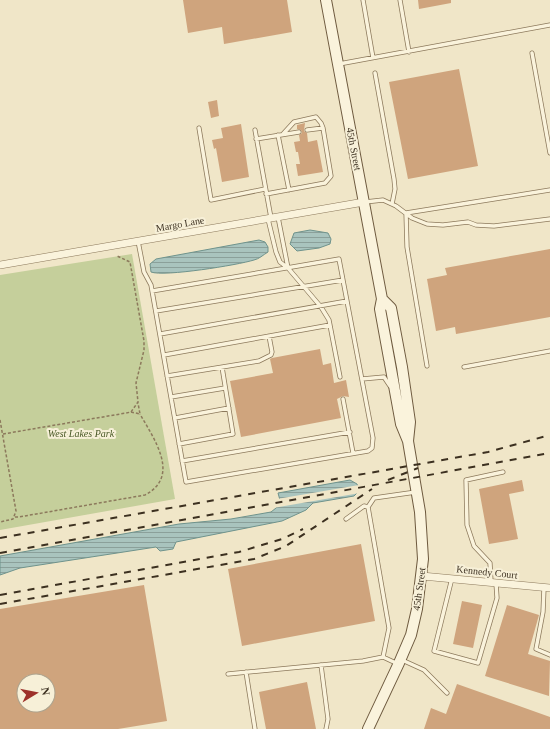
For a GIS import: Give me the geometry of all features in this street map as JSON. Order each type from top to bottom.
[{"type":"main road","name":"45th Street","points":[[326,0],[382,298],[380,309],[401,424],[408,441],[423,538],[422,576],[411,634],[400,662],[368,729]]},
{"type":"main road","name":"45th Street","points":[[382,298],[391,308],[402,367],[410,422],[408,441]]},
{"type":"street","name":"Margo Lane","points":[[0,265],[364,202]]},
{"type":"street","name":"Kennedy Court","points":[[422,576],[547,588]]},
{"type":"lane","points":[[363,0],[373,58]]},
{"type":"lane","points":[[400,0],[409,52]]},
{"type":"lane","points":[[338,65],[550,26]]},
{"type":"lane","points":[[532,53],[550,153]]},
{"type":"lane","points":[[375,73],[394,179],[395,189],[392,204]]},
{"type":"lane","points":[[266,194],[325,183],[331,176],[321,123],[316,117],[294,122],[283,134]]},
{"type":"lane","points":[[199,128],[211,200],[265,189]]},
{"type":"lane","points":[[308,130],[322,128]]},
{"type":"lane","points":[[255,130],[266,194],[288,268]]},
{"type":"lane","points":[[256,139],[299,132]]},
{"type":"lane","points":[[278,135],[289,190]]},
{"type":"lane","points":[[406,213],[550,190]]},
{"type":"lane","points":[[364,202],[383,200],[427,224],[443,225],[468,222],[476,225],[494,226],[550,219]]},
{"type":"lane","points":[[406,213],[407,247],[427,366]]},
{"type":"lane","points":[[272,218],[276,252],[280,262],[288,268],[321,307],[330,325],[340,377]]},
{"type":"lane","points":[[138,241],[144,272],[151,284],[152,291],[164,355],[186,482],[368,451],[372,448],[374,444],[338,259],[152,291]]},
{"type":"lane","points":[[156,311],[343,280]]},
{"type":"lane","points":[[160,334],[321,307],[347,301]]},
{"type":"lane","points":[[164,355],[330,325]]},
{"type":"lane","points":[[167,376],[258,361],[271,355],[269,336]]},
{"type":"lane","points":[[464,367],[550,351]]},
{"type":"lane","points":[[179,444],[233,434],[222,367]]},
{"type":"lane","points":[[362,379],[384,377],[396,394]]},
{"type":"lane","points":[[171,397],[226,388]]},
{"type":"lane","points":[[343,399],[353,453]]},
{"type":"lane","points":[[175,418],[229,408]]},
{"type":"lane","points":[[182,461],[350,432]]},
{"type":"lane","points":[[452,578],[434,651],[478,663],[497,598],[490,563],[474,546],[467,525],[466,480],[503,472]]},
{"type":"lane","points":[[346,519],[364,506],[368,506],[374,498],[417,492]]},
{"type":"lane","points":[[368,506],[389,628],[384,657]]},
{"type":"lane","points":[[547,588],[536,650],[550,655]]},
{"type":"lane","points":[[228,674],[363,661],[384,657],[424,670],[447,693]]},
{"type":"lane","points":[[320,665],[328,719],[326,729]]},
{"type":"lane","points":[[246,672],[255,729]]},
{"type":"path","points":[[0,522],[14,517],[19,518],[145,495],[158,485],[163,465],[161,454],[140,414],[138,402],[136,383],[144,350],[144,341],[130,262],[117,256]]},
{"type":"path","points":[[130,412],[138,402]]},
{"type":"path","points":[[3,434],[130,412],[140,414]]},
{"type":"path","points":[[0,420],[16,511],[14,517]]},
{"type":"green space","name":"West Lakes Park","points":[[132,254],[175,499],[0,530],[0,275]]},
{"type":"water","points":[[310,230],[328,233],[331,239],[330,244],[319,248],[297,251],[290,244],[294,233]]},
{"type":"water","points":[[259,240],[265,242],[268,247],[268,252],[259,258],[246,262],[185,272],[151,272],[150,264],[156,259]]},
{"type":"water","points":[[350,480],[357,484],[359,491],[354,496],[313,503],[306,510],[282,521],[176,542],[173,549],[160,551],[156,547],[20,568],[0,575],[0,556],[179,524],[231,519],[271,512],[281,504],[278,493]]},
{"type":"pier","points":[[359,485],[361,491],[360,493],[273,508],[279,503],[277,499]]},
{"type":"building","points":[[183,0],[287,0],[292,32],[224,44],[222,27],[188,33]]},
{"type":"building","points":[[418,0],[451,0],[451,3],[419,9]]},
{"type":"building","points":[[459,69],[478,166],[408,179],[389,82]]},
{"type":"building","points":[[217,100],[219,116],[211,118],[208,102]]},
{"type":"building","points":[[305,123],[304,131],[307,133],[308,142],[317,140],[323,172],[298,176],[296,164],[300,164],[298,152],[296,152],[294,142],[300,141],[299,135],[302,133],[301,130],[297,129],[297,125]]},
{"type":"building","points":[[241,124],[249,177],[222,182],[216,148],[214,149],[212,140],[223,138],[221,128]]},
{"type":"building","points":[[550,249],[550,317],[456,334],[455,327],[436,331],[427,279],[447,275],[445,268]]},
{"type":"building","points":[[320,349],[323,365],[331,363],[334,383],[346,380],[349,397],[343,396],[337,399],[341,418],[241,437],[230,381],[273,373],[270,359],[272,358]]},
{"type":"building","points":[[522,480],[524,491],[509,494],[518,539],[489,544],[479,489]]},
{"type":"building","points":[[361,544],[375,621],[242,646],[228,569]]},
{"type":"building","points":[[144,585],[167,721],[118,729],[0,729],[0,609]]},
{"type":"building","points":[[462,601],[482,605],[473,648],[453,644]]},
{"type":"building","points":[[507,605],[539,615],[528,654],[550,661],[549,696],[485,676]]},
{"type":"building","points":[[307,682],[316,729],[266,729],[259,692]]},
{"type":"building","points":[[457,684],[550,717],[550,729],[424,729],[431,708],[446,714]]},
{"type":"railway","points":[[0,538],[488,452],[550,435]]},
{"type":"railway","points":[[0,553],[550,453]]},
{"type":"railway","points":[[388,480],[418,468]]},
{"type":"railway","points":[[0,604],[254,559],[286,546],[372,489]]},
{"type":"railway","points":[[0,595],[239,552],[282,539],[303,529]]}]
